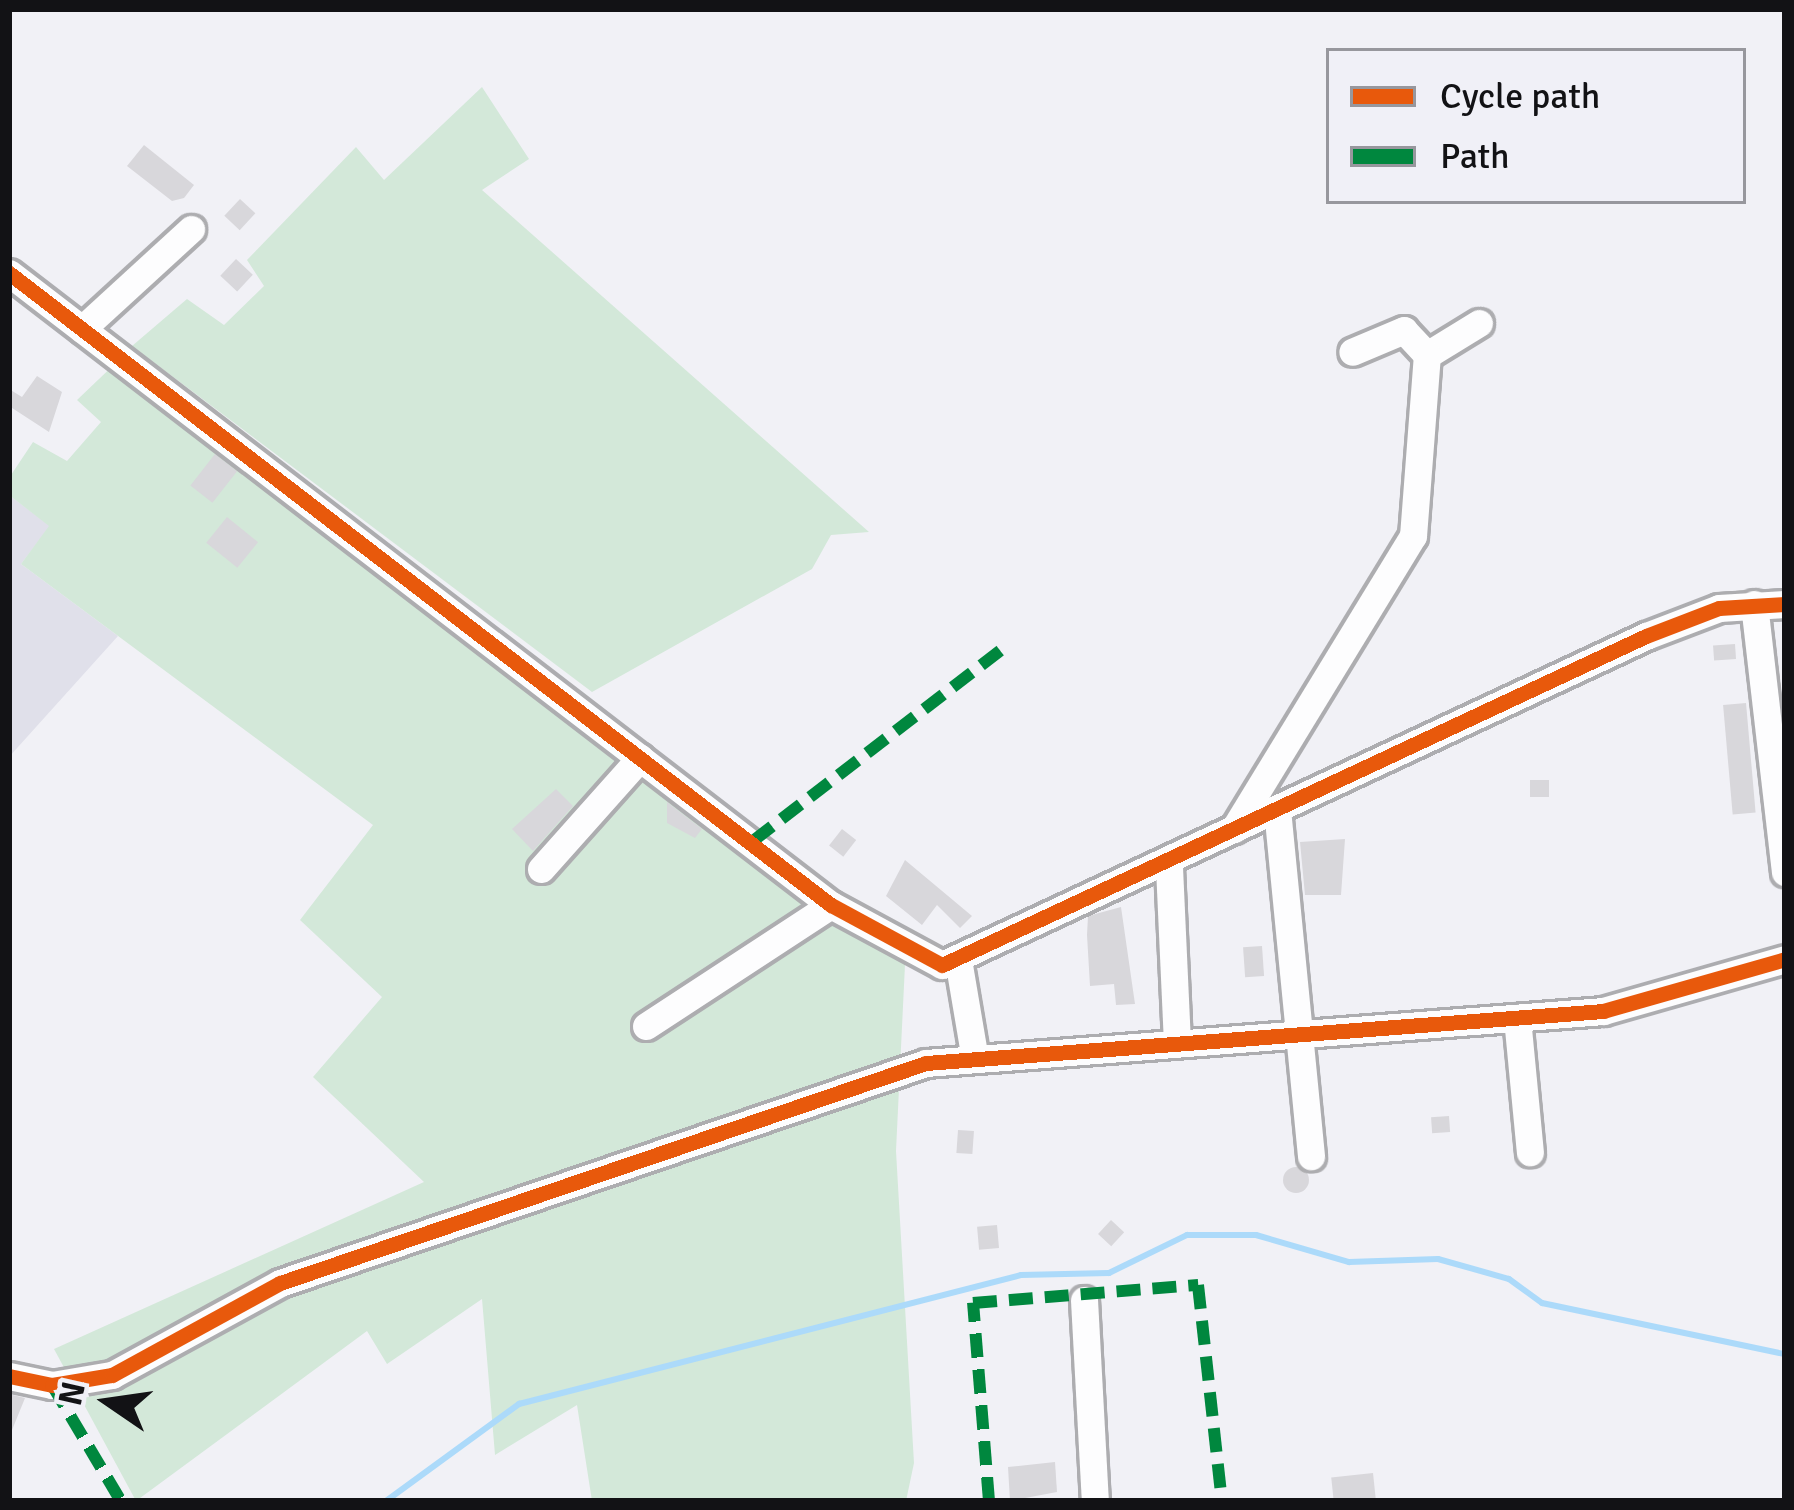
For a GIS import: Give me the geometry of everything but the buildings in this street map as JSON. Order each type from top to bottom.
[{"type":"street","points":[[82,329],[191,230]]},
{"type":"street","points":[[9,273],[831,905],[920,958],[959,965],[1169,867],[1277,808],[1704,617],[1785,604]]},
{"type":"street","points":[[1427,355],[1479,323]]},
{"type":"street","points":[[1234,830],[1405,560],[1427,355],[1404,330],[1352,352]]},
{"type":"street","points":[[1755,611],[1785,617]]},
{"type":"street","points":[[1755,611],[1775,694],[1785,872]]},
{"type":"street","points":[[542,869],[640,758]]},
{"type":"street","points":[[1277,808],[1294,1036],[1311,1156]]},
{"type":"street","points":[[1169,867],[1177,1043]]},
{"type":"street","points":[[646,1026],[831,905]]},
{"type":"street","points":[[9,1376],[52,1385],[112,1375],[280,1283],[974,1054],[1294,1036],[1603,1011],[1785,959]]},
{"type":"street","points":[[959,965],[974,1054]]},
{"type":"street","points":[[1517,1018],[1530,1151]]},
{"type":"street","points":[[1084,1300],[1096,1501]]},
{"type":"shaded area","points":[[9,495],[50,526],[21,564],[118,636],[9,757]]},
{"type":"green space","points":[[482,87],[529,159],[482,190],[869,532],[831,535],[812,569],[592,692],[132,346],[187,299],[224,325],[264,286],[247,260],[356,147],[384,180]]},
{"type":"green space","points":[[121,358],[906,944],[896,1151],[914,1463],[906,1501],[592,1501],[577,1405],[495,1455],[482,1299],[387,1364],[367,1331],[136,1501],[54,1349],[424,1182],[313,1077],[382,997],[300,920],[373,825],[21,564],[49,526],[9,495],[9,478],[33,442],[67,461],[101,422],[77,400]]},
{"type":"waterway","points":[[386,1501],[519,1404],[1021,1275],[1109,1273],[1187,1235],[1256,1235],[1349,1262],[1438,1259],[1509,1279],[1542,1303],[1785,1354]]},
{"type":"marked path","points":[[753,841],[1001,650]]},
{"type":"marked path","points":[[989,1501],[973,1303],[1198,1285],[1222,1501]]},
{"type":"marked path","points":[[52,1385],[121,1501]]},
{"type":"cycle path","points":[[9,273],[831,905],[942,965],[1646,636],[1719,608],[1785,604]]},
{"type":"cycle path","points":[[9,1376],[52,1385],[112,1375],[280,1283],[926,1063],[1603,1011],[1785,959]]}]
